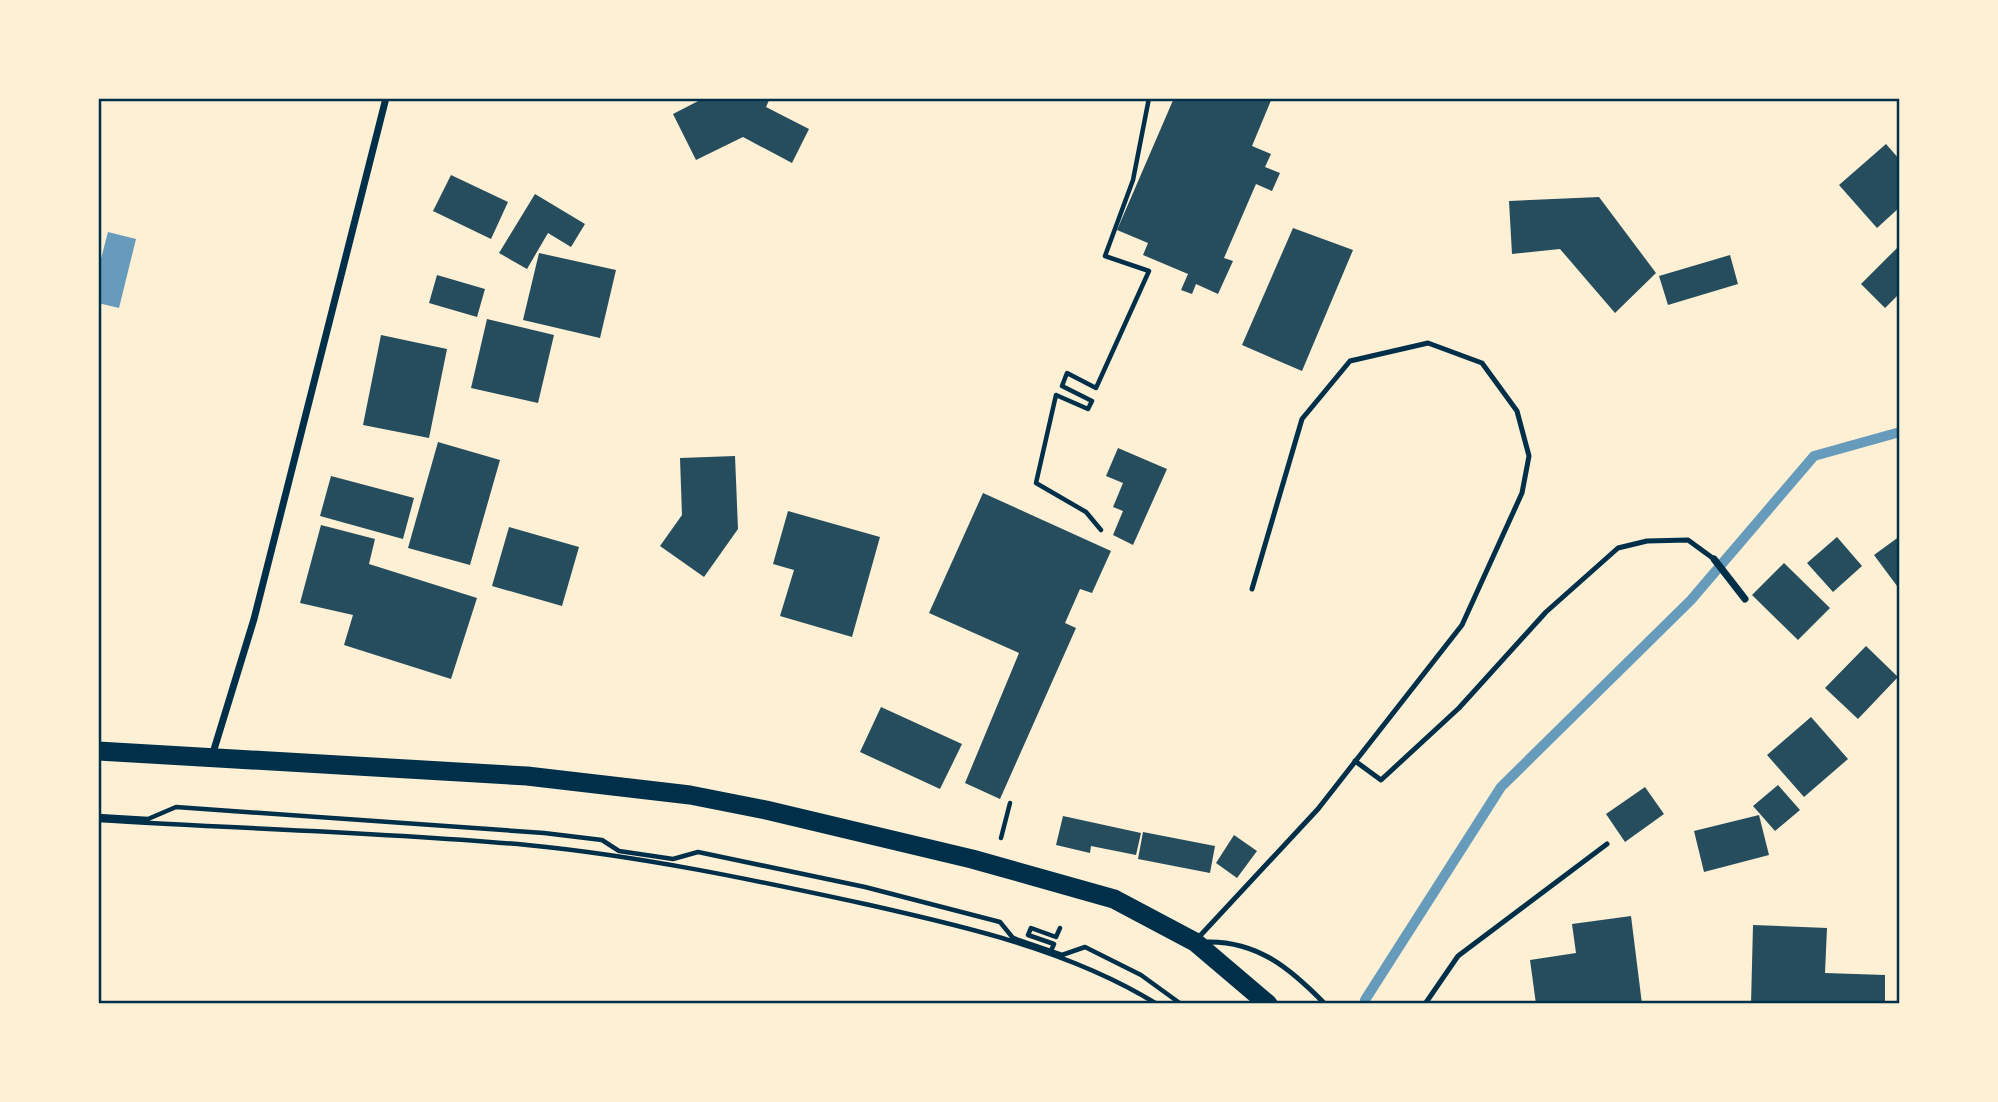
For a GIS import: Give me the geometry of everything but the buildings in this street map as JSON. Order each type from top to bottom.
[{"type":"highway","points":[[98,751],[527,776],[690,795],[843,827],[1083,889],[1147,914],[1195,942],[1268,1004]]},
{"type":"street","points":[[212,757],[254,619],[386,98]]},
{"type":"street","points":[[1714,559],[1745,598]]},
{"type":"lane","points":[[1195,942],[1209,923],[1318,808],[1462,625],[1522,493],[1529,456],[1517,411],[1482,363],[1429,343],[1350,361],[1302,419],[1252,589]]},
{"type":"lane","points":[[1355,761],[1381,780],[1459,708],[1546,612],[1618,548],[1647,541],[1688,540],[1714,559]]},
{"type":"lane","points":[[1425,1004],[1458,956],[1607,844]]},
{"type":"lane","points":[[1195,942],[1231,943],[1266,954],[1283,964],[1325,1004]]},
{"type":"path","points":[[1101,530],[1086,512],[1036,483],[1056,395],[1088,409],[1092,401],[1062,386],[1067,373],[1097,388],[1149,271],[1105,256],[1133,180],[1149,98]]},
{"type":"path","points":[[1001,838],[1010,803]]},
{"type":"path","points":[[98,818],[148,819],[176,807],[544,833],[602,840],[619,851],[673,859],[698,852],[865,887],[1000,922],[1013,938],[1113,980],[1157,1004]]},
{"type":"path","points":[[98,818],[514,844],[585,852],[769,883],[878,907],[1051,953],[1062,955],[1085,947],[1141,975],[1181,1004]]},
{"type":"path","points":[[1051,953],[1054,944],[1028,935],[1031,928],[1056,937],[1060,928]]},
{"type":"water","points":[[108,232],[136,239],[119,308],[98,303],[98,270]]},
{"type":"waterway","points":[[1365,1000],[1501,787],[1691,600],[1814,456],[1900,432]]}]
